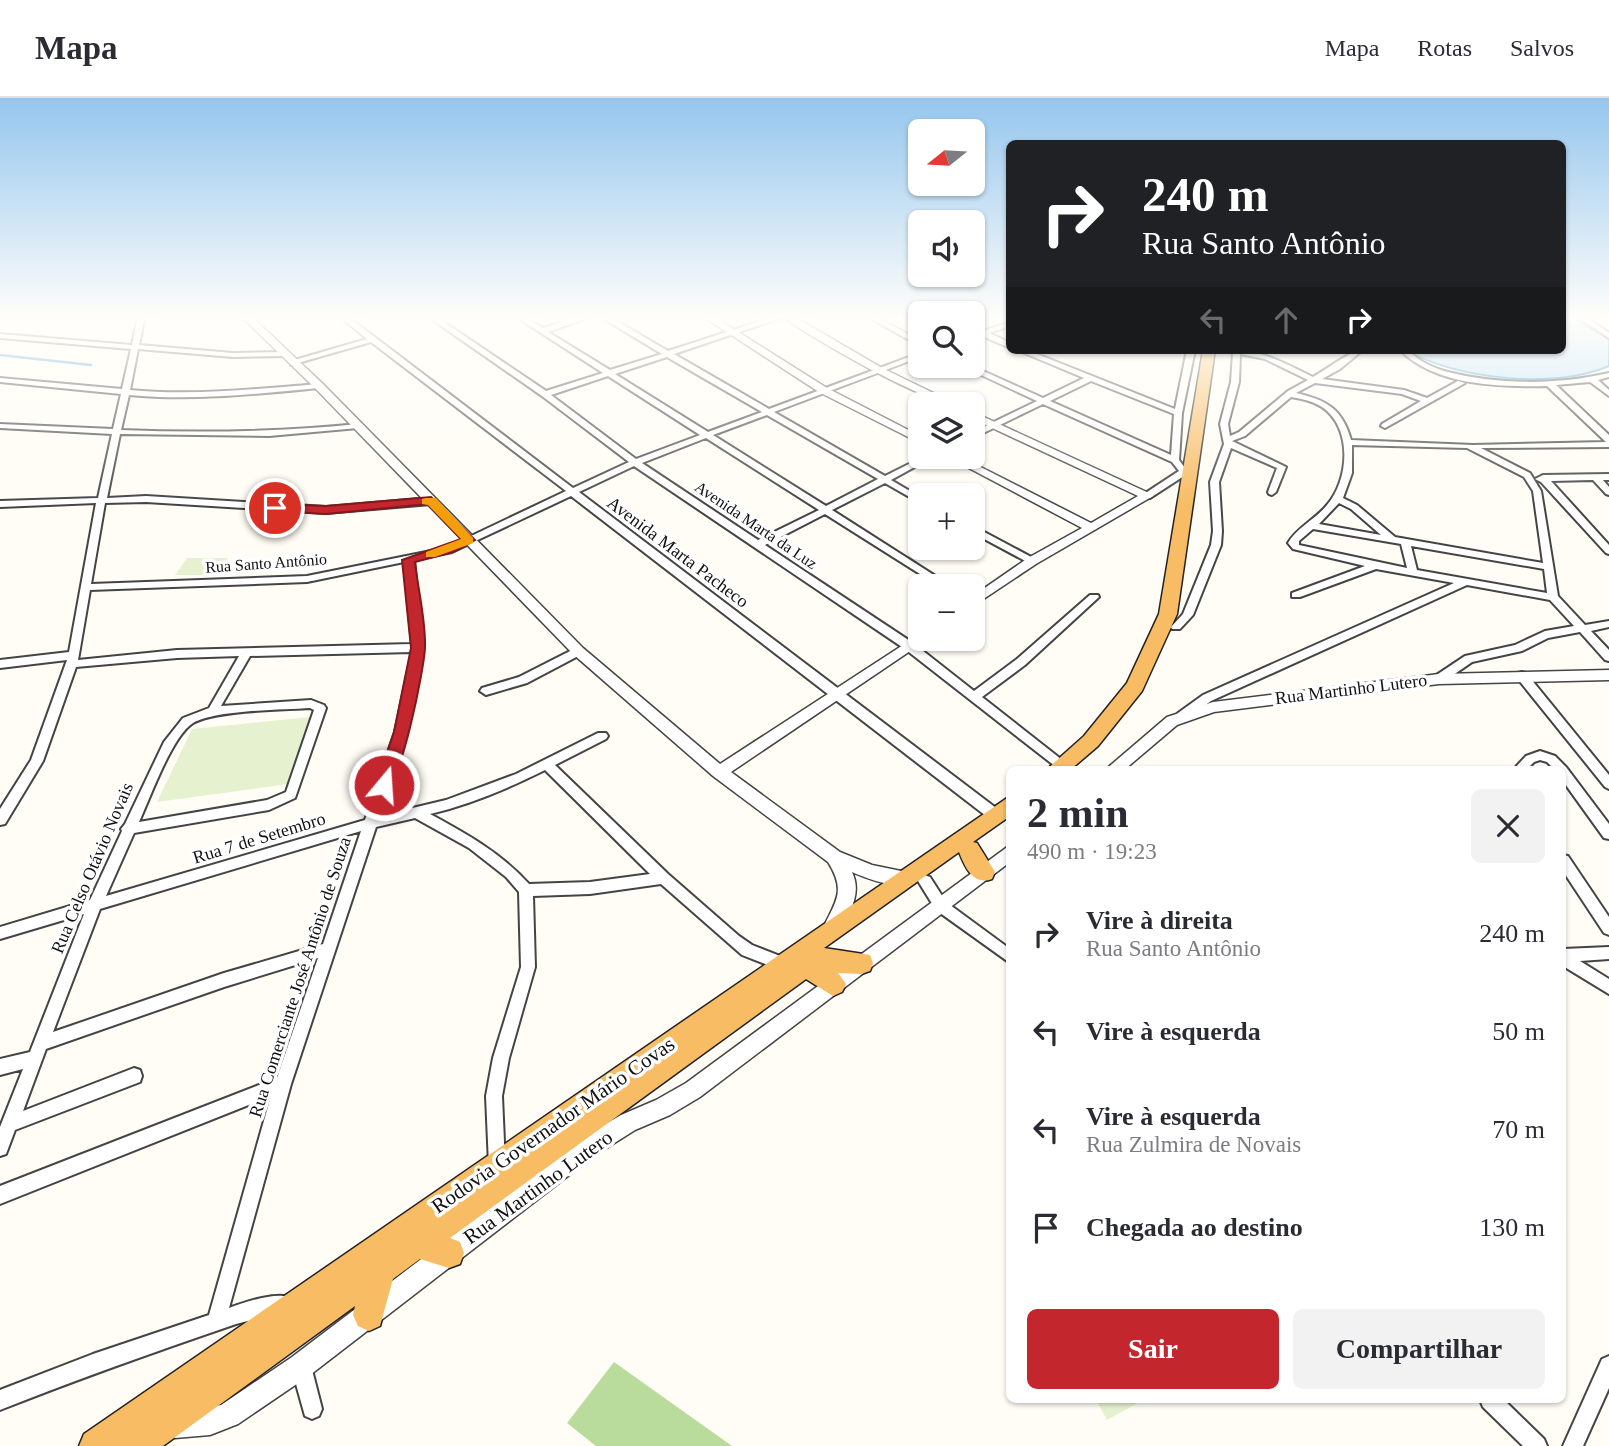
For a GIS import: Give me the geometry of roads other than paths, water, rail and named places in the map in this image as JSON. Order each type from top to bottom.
[{"type":"highway","points":[[1068,766],[1128,696],[1168,614],[1188,472],[1206,379]]},
{"type":"highway","points":[[1069,766],[1120,729],[1137,706],[1163,660],[1176,627],[1188,574],[1208,379]]},
{"type":"highway","name":"Rodovia Governador Mário Covas","points":[[96,1446],[497,1165],[801,963],[831,931],[915,879],[969,850],[1005,813]]},
{"type":"highway","name":"Rodovia Governador Mário Covas","points":[[134,1446],[417,1243],[1005,813]]},
{"type":"highway","points":[[969,850],[975,864],[984,872]]},
{"type":"highway","points":[[801,963],[861,963]]},
{"type":"highway","points":[[801,963],[833,984]]},
{"type":"highway","points":[[417,1243],[449,1253]]},
{"type":"highway","points":[[369,1315],[380,1269]]},
{"type":"street","points":[[0,820],[37,761],[73,659],[102,499],[128,379]]},
{"type":"street","points":[[312,379],[578,651],[719,772],[834,857],[870,872],[915,879],[942,906],[1006,954]]},
{"type":"street","name":"Avenida Marta Pacheco","points":[[424,379],[836,693],[1005,813]]},
{"type":"street","name":"Avenida Marta da Luz","points":[[523,379],[635,462],[757,545],[908,638]]},
{"type":"street","points":[[545,394],[590,379]]},
{"type":"street","points":[[617,379],[927,574]]},
{"type":"street","points":[[710,379],[908,494]]},
{"type":"street","points":[[805,379],[908,434]]},
{"type":"street","points":[[635,462],[854,379]]},
{"type":"street","points":[[898,379],[926,392]]},
{"type":"street","points":[[985,594],[1032,561],[1188,472],[1175,460],[996,379]]},
{"type":"street","points":[[985,430],[1088,379]]},
{"type":"street","points":[[1092,379],[1178,414]]},
{"type":"street","points":[[1175,460],[1178,414],[1185,379]]},
{"type":"street","points":[[1228,442],[1222,411],[1235,379]]},
{"type":"street","points":[[1469,379],[1550,384],[1596,379]]},
{"type":"street","points":[[0,380],[124,394],[228,394],[319,386]]},
{"type":"street","points":[[1176,627],[1188,615],[1219,536],[1214,486],[1216,466],[1228,442],[1312,380],[1404,392],[1427,401]]},
{"type":"street","points":[[1593,380],[1609,394]]},
{"type":"street","points":[[1385,426],[1461,383]]},
{"type":"street","points":[[1550,384],[1609,442]]},
{"type":"street","points":[[1290,394],[1328,407],[1343,427],[1350,468],[1338,499],[1293,543],[1302,550],[1553,597]]},
{"type":"street","points":[[985,420],[1147,496]]},
{"type":"street","points":[[0,426],[116,432],[271,434],[358,426]]},
{"type":"street","points":[[1228,442],[1282,467],[1272,492]]},
{"type":"street","points":[[1347,442],[1469,446],[1609,442]]},
{"type":"street","points":[[1469,446],[1519,469],[1531,479],[1536,491],[1553,597],[1609,657]]},
{"type":"street","name":"Rua Santo Antônio","points":[[87,587],[307,579],[408,560],[449,550],[635,462]]},
{"type":"street","points":[[757,545],[908,468]]},
{"type":"street","points":[[976,469],[1092,528]]},
{"type":"street","points":[[1531,479],[1609,477]]},
{"type":"street","points":[[1543,478],[1609,551]]},
{"type":"street","points":[[1596,478],[1609,492]]},
{"type":"street","points":[[0,504],[102,499],[326,510],[431,501]]},
{"type":"street","points":[[1338,499],[1354,507],[1392,540]]},
{"type":"street","points":[[1311,526],[1548,567]]},
{"type":"street","points":[[985,536],[1032,561]]},
{"type":"street","points":[[1405,543],[1413,572]]},
{"type":"street","name":"Rua Comerciante José Antônio de Souza","points":[[216,1322],[283,1084],[326,949],[401,732],[418,648],[408,560]]},
{"type":"street","points":[[1296,595],[1377,566]]},
{"type":"street","points":[[1182,716],[1207,698],[1468,581]]},
{"type":"street","points":[[975,696],[1021,662],[1094,597]]},
{"type":"street","points":[[1439,678],[1469,659],[1518,648],[1545,635],[1609,624]]},
{"type":"street","points":[[719,772],[908,647]]},
{"type":"street","points":[[0,664],[177,654],[418,648]]},
{"type":"street","points":[[486,691],[523,681],[578,651]]},
{"type":"street","name":"Avenida Marta da Luz","points":[[925,651],[975,696],[1061,766]]},
{"type":"street","points":[[213,711],[246,653]]},
{"type":"street","name":"Rua Martinho Lutero","points":[[1118,766],[1161,728],[1182,716],[1262,700],[1439,678],[1609,675]]},
{"type":"street","points":[[1522,676],[1609,784]]},
{"type":"street","points":[[127,829],[286,800],[296,786],[320,708],[311,704],[213,711]]},
{"type":"street","name":"Rua Celso Otávio Novais","points":[[0,1148],[94,906],[127,829],[178,730],[194,716],[213,711]]},
{"type":"street","name":"Rua 7 de Setembro","points":[[0,933],[371,823],[419,814],[493,789],[602,736]]},
{"type":"street","points":[[1522,766],[1529,758],[1539,754],[1557,766]]},
{"type":"street","points":[[546,764],[663,878],[734,940],[747,950],[801,963]]},
{"type":"street","points":[[1566,776],[1609,834]]},
{"type":"street","points":[[419,814],[474,844],[511,873],[526,890],[528,967],[501,1058],[494,1097],[497,1165]]},
{"type":"street","name":"Rua Martinho Lutero","points":[[161,1427],[210,1422],[229,1415],[369,1315],[586,1148],[628,1122],[677,1101],[942,906],[1006,855]]},
{"type":"street","points":[[831,931],[850,891],[848,880],[834,857]]},
{"type":"street","points":[[1566,864],[1609,929]]},
{"type":"street","points":[[526,890],[590,888],[663,878]]},
{"type":"street","points":[[0,1067],[224,979],[326,949]]},
{"type":"street","points":[[1566,956],[1609,953]]},
{"type":"street","points":[[1566,958],[1609,987]]},
{"type":"street","points":[[9,1124],[134,1076]]},
{"type":"street","points":[[0,1195],[283,1084]]},
{"type":"street","points":[[0,1400],[93,1364],[216,1322],[270,1305],[298,1305]]},
{"type":"street","points":[[300,1366],[312,1409]]},
{"type":"street","points":[[1573,1446],[1609,1366]]},
{"type":"street","points":[[1493,1403],[1536,1446]]}]
